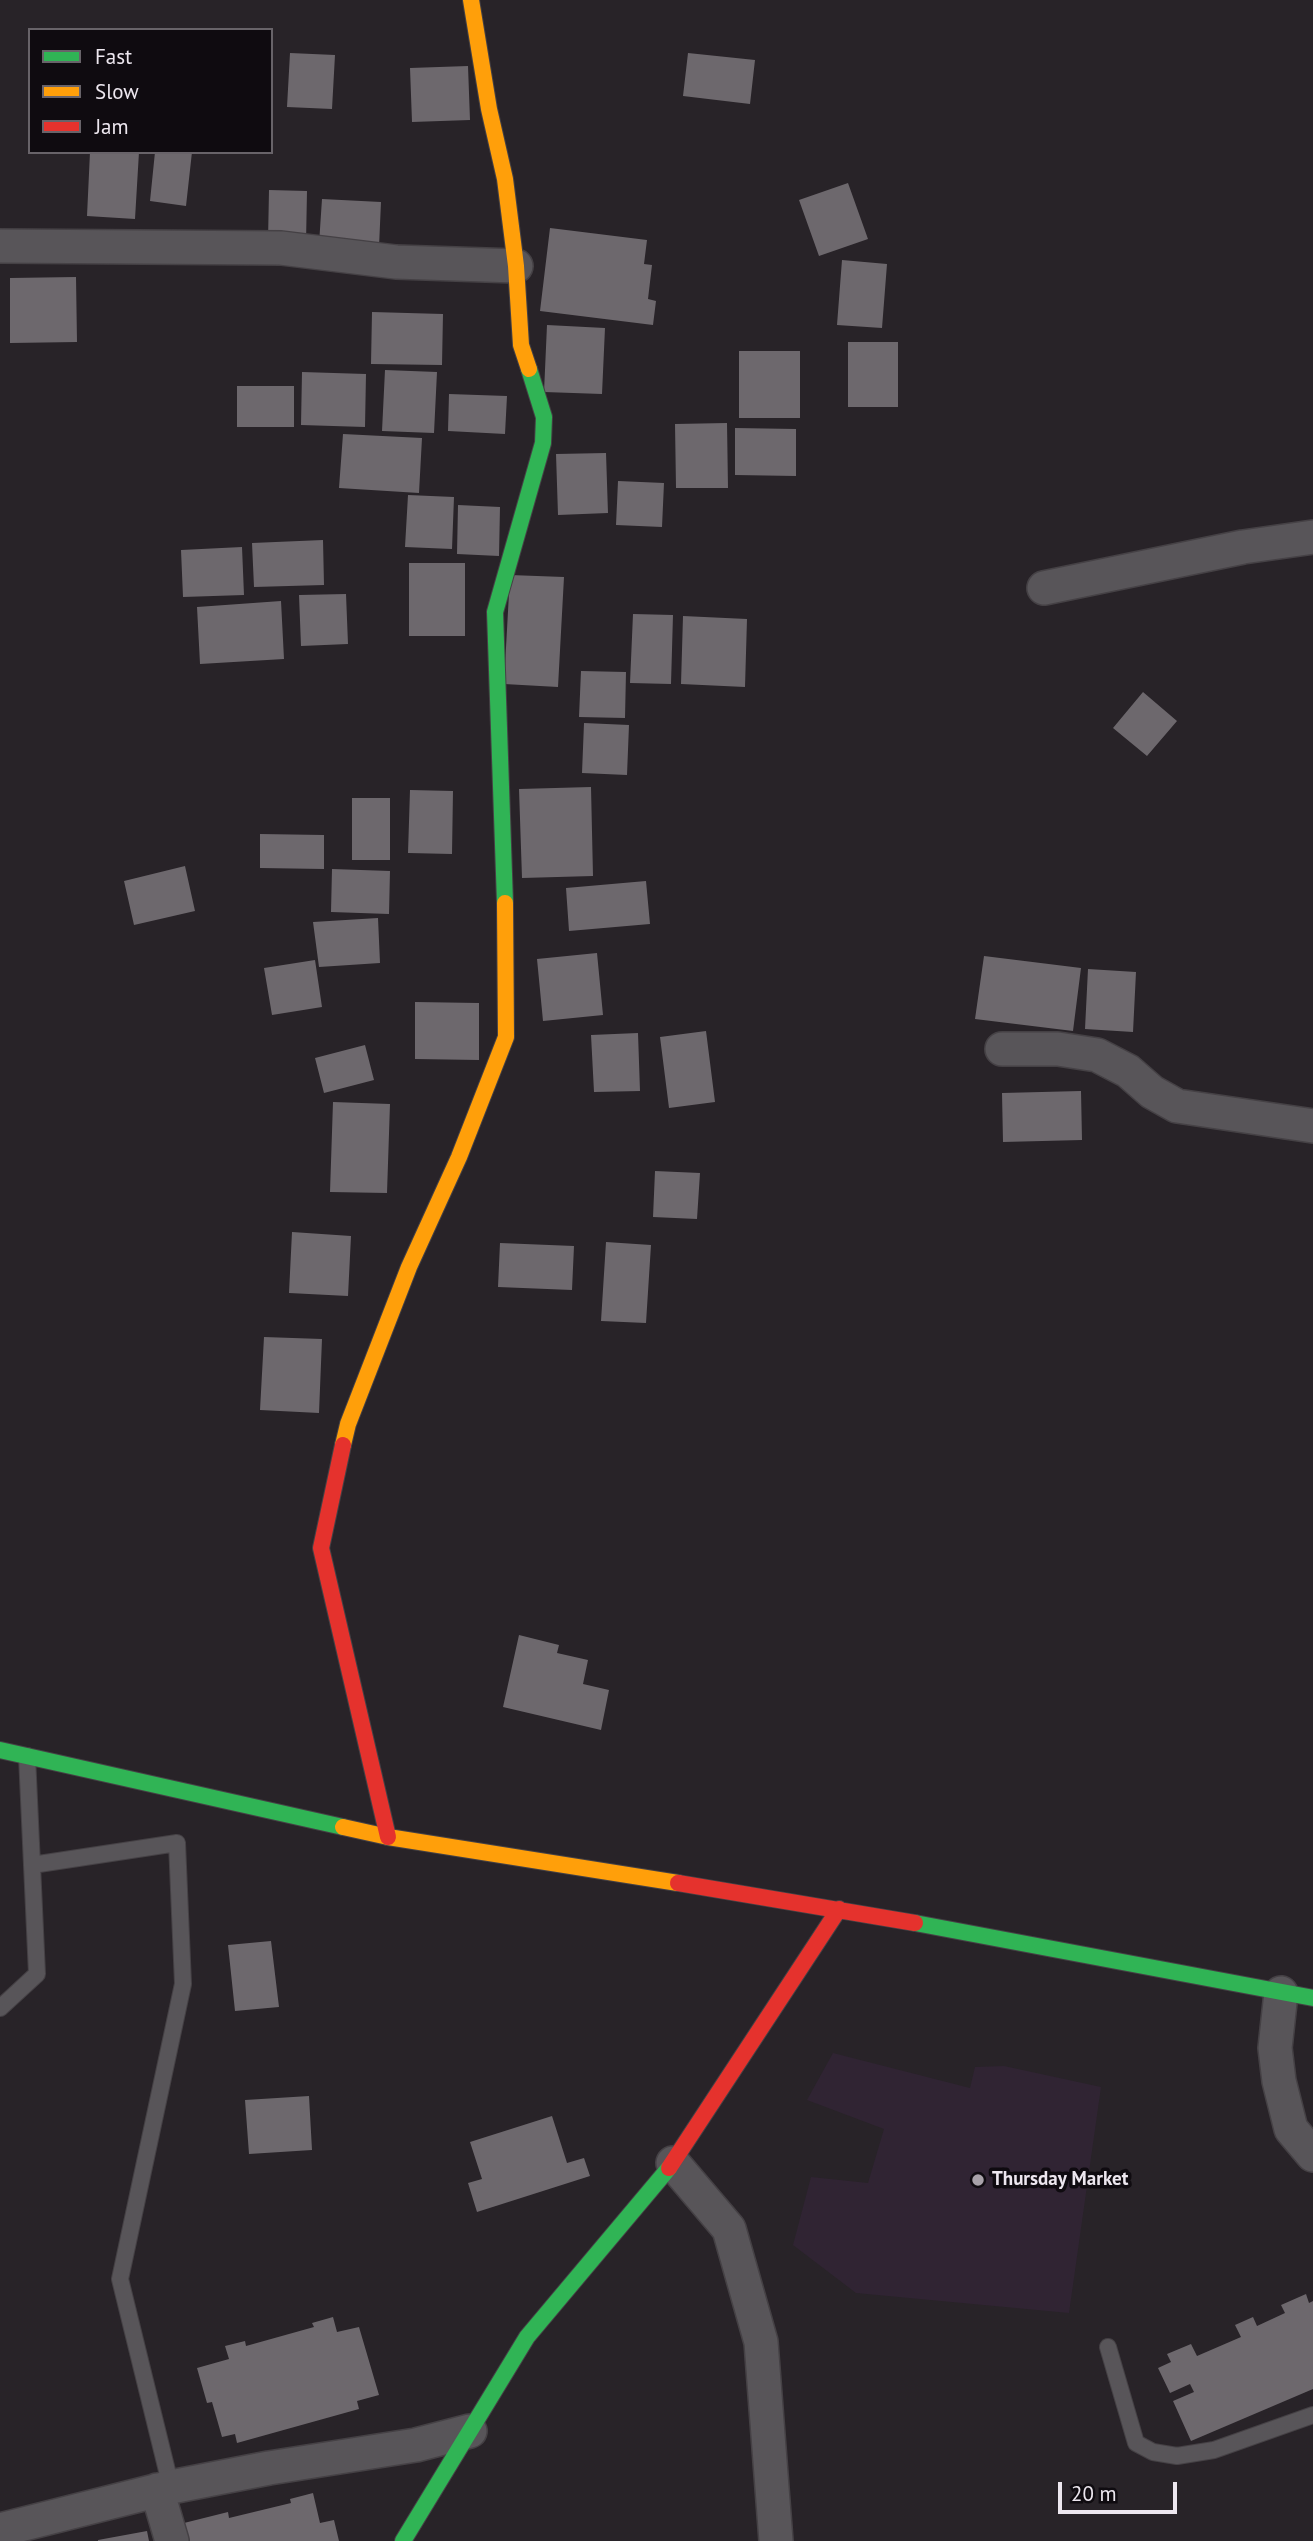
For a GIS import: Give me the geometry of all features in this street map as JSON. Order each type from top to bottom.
[{"type":"street","points":[[388,1836],[321,1548],[348,1424],[409,1267],[459,1157],[506,1037],[506,920],[495,612],[543,443],[544,417],[521,345],[516,266],[505,178],[489,109],[471,0]]},
{"type":"street","points":[[0,246],[281,248],[396,262],[516,266]]},
{"type":"street","points":[[1044,588],[1243,547],[1313,537]]},
{"type":"street","points":[[1002,1049],[1058,1049],[1097,1055],[1128,1071],[1152,1092],[1177,1106],[1313,1126]]},
{"type":"street","points":[[0,1750],[388,1836],[839,1909],[1297,1995],[1275,2048],[1279,2081],[1291,2129],[1313,2155]]},
{"type":"street","points":[[403,2541],[527,2337],[673,2163],[839,1909]]},
{"type":"street","points":[[673,2163],[729,2229],[761,2342],[776,2541]]},
{"type":"street","points":[[0,2530],[164,2488],[416,2445],[470,2431]]},
{"type":"street","points":[[164,2488],[172,2541]]},
{"type":"lane","points":[[0,2008],[37,1974],[27,1756]]},
{"type":"lane","points":[[32,1865],[177,1843],[183,1984],[120,2279],[164,2488]]},
{"type":"lane","points":[[1108,2347],[1136,2443],[1153,2452],[1177,2456],[1214,2450],[1313,2415]]},
{"type":"shaded area","name":"Thursday Market","points":[[833,2053],[970,2088],[975,2067],[1004,2066],[1101,2087],[1069,2313],[856,2293],[793,2245],[811,2177],[868,2183],[884,2129],[807,2100]]},
{"type":"building","points":[[290,53],[335,55],[332,109],[287,107]]},
{"type":"building","points":[[688,53],[755,60],[750,104],[683,96]]},
{"type":"building","points":[[468,66],[470,120],[412,122],[410,68]]},
{"type":"building","points":[[90,154],[139,154],[135,219],[87,216]]},
{"type":"building","points":[[155,154],[192,154],[186,206],[150,201]]},
{"type":"building","points":[[848,183],[868,239],[819,256],[799,200]]},
{"type":"building","points":[[269,190],[307,191],[306,243],[268,241]]},
{"type":"building","points":[[322,199],[381,202],[379,247],[319,244]]},
{"type":"building","points":[[550,228],[647,240],[644,264],[652,265],[648,299],[656,301],[653,325],[540,311]]},
{"type":"building","points":[[842,260],[887,264],[882,328],[837,325]]},
{"type":"building","points":[[76,277],[77,342],[10,343],[10,278]]},
{"type":"building","points":[[372,312],[443,314],[442,365],[371,364]]},
{"type":"building","points":[[547,325],[605,328],[602,394],[544,392]]},
{"type":"building","points":[[848,342],[898,342],[898,407],[848,407]]},
{"type":"building","points":[[739,351],[800,351],[800,418],[739,418]]},
{"type":"building","points":[[385,370],[437,372],[434,433],[382,431]]},
{"type":"building","points":[[302,372],[366,374],[365,427],[301,425]]},
{"type":"building","points":[[237,386],[294,386],[294,427],[237,427]]},
{"type":"building","points":[[449,394],[507,396],[505,434],[448,431]]},
{"type":"building","points":[[727,423],[728,488],[676,488],[675,424]]},
{"type":"building","points":[[735,428],[796,429],[796,476],[735,475]]},
{"type":"building","points":[[343,434],[422,438],[419,493],[339,488]]},
{"type":"building","points":[[606,453],[608,513],[558,515],[556,454]]},
{"type":"building","points":[[618,481],[664,483],[662,527],[616,525]]},
{"type":"building","points":[[408,495],[454,497],[452,549],[405,547]]},
{"type":"building","points":[[458,505],[500,507],[499,556],[457,554]]},
{"type":"building","points":[[323,540],[324,585],[254,587],[252,543]]},
{"type":"building","points":[[242,547],[244,595],[183,597],[181,550]]},
{"type":"building","points":[[409,563],[465,563],[465,636],[409,636]]},
{"type":"building","points":[[510,575],[564,577],[558,687],[504,684]]},
{"type":"building","points":[[346,594],[348,644],[301,646],[299,595]]},
{"type":"building","points":[[281,601],[284,659],[200,664],[197,607]]},
{"type":"building","points":[[633,614],[673,615],[671,684],[630,683]]},
{"type":"building","points":[[683,616],[747,619],[745,687],[681,684]]},
{"type":"building","points":[[581,671],[626,672],[625,718],[579,717]]},
{"type":"building","points":[[1143,692],[1177,721],[1147,756],[1113,728]]},
{"type":"building","points":[[584,723],[629,725],[627,775],[582,773]]},
{"type":"building","points":[[591,787],[593,876],[522,878],[519,789]]},
{"type":"building","points":[[410,790],[453,791],[452,854],[408,853]]},
{"type":"building","points":[[352,798],[390,798],[390,860],[352,860]]},
{"type":"building","points":[[260,834],[324,835],[324,869],[260,868]]},
{"type":"building","points":[[185,866],[195,911],[134,925],[124,881]]},
{"type":"building","points":[[332,869],[390,871],[389,914],[331,912]]},
{"type":"building","points":[[646,881],[650,924],[569,931],[566,888]]},
{"type":"building","points":[[378,918],[380,963],[319,967],[313,922]]},
{"type":"building","points":[[597,953],[603,1015],[543,1021],[537,959]]},
{"type":"building","points":[[984,956],[1081,968],[1073,1031],[975,1019]]},
{"type":"building","points":[[315,960],[322,1007],[272,1015],[264,968]]},
{"type":"building","points":[[1088,969],[1136,972],[1133,1032],[1085,1029]]},
{"type":"building","points":[[415,1002],[479,1003],[479,1060],[415,1059]]},
{"type":"building","points":[[706,1031],[715,1102],[669,1108],[660,1037]]},
{"type":"building","points":[[638,1033],[640,1091],[594,1092],[591,1035]]},
{"type":"building","points":[[365,1045],[374,1080],[324,1093],[315,1058]]},
{"type":"building","points":[[1081,1091],[1082,1140],[1003,1142],[1002,1093]]},
{"type":"building","points":[[333,1102],[390,1104],[387,1193],[330,1192]]},
{"type":"building","points":[[655,1171],[700,1173],[697,1219],[653,1217]]},
{"type":"building","points":[[292,1232],[351,1236],[348,1296],[289,1293]]},
{"type":"building","points":[[606,1242],[651,1245],[646,1323],[601,1321]]},
{"type":"building","points":[[500,1243],[574,1246],[572,1290],[498,1287]]},
{"type":"building","points":[[264,1337],[322,1339],[319,1413],[260,1410]]},
{"type":"building","points":[[519,1635],[559,1645],[557,1653],[588,1660],[583,1684],[609,1690],[601,1730],[503,1707]]},
{"type":"building","points":[[271,1941],[279,2007],[235,2011],[228,1945]]},
{"type":"building","points":[[309,2096],[312,2150],[249,2154],[245,2100]]},
{"type":"building","points":[[552,2116],[567,2163],[584,2158],[590,2176],[477,2212],[468,2183],[482,2179],[470,2142]]},
{"type":"building","points":[[1306,2294],[1309,2303],[1313,2301],[1313,2389],[1191,2441],[1173,2401],[1194,2392],[1190,2384],[1170,2393],[1158,2368],[1171,2362],[1167,2354],[1191,2344],[1197,2356],[1241,2337],[1235,2325],[1253,2317],[1257,2326],[1285,2313],[1281,2305]]},
{"type":"building","points":[[333,2317],[337,2332],[359,2327],[379,2395],[357,2401],[359,2409],[237,2443],[235,2434],[222,2437],[212,2402],[207,2403],[197,2368],[229,2359],[225,2346],[245,2341],[246,2346],[314,2327],[312,2323]]},
{"type":"building","points":[[313,2493],[320,2523],[334,2520],[339,2541],[184,2541],[180,2524],[228,2512],[229,2518],[291,2503],[290,2499]]},
{"type":"building","points":[[147,2531],[149,2541],[98,2541],[98,2540]]},
{"type":"traffic: fast","points":[[505,903],[495,612],[543,443],[544,417],[529,369]]},
{"type":"traffic: fast","points":[[0,1750],[343,1827]]},
{"type":"traffic: fast","points":[[915,1923],[1313,1998]]},
{"type":"traffic: fast","points":[[403,2541],[527,2337],[669,2168]]},
{"type":"traffic: slow","points":[[471,0],[489,109],[505,179],[516,266],[521,345],[529,369]]},
{"type":"traffic: slow","points":[[343,1445],[348,1424],[409,1267],[459,1157],[506,1037],[505,903]]},
{"type":"traffic: slow","points":[[343,1827],[388,1837],[678,1883]]},
{"type":"traffic: jam","points":[[343,1445],[321,1548],[388,1837]]},
{"type":"traffic: jam","points":[[678,1883],[915,1923]]},
{"type":"traffic: jam","points":[[669,2168],[839,1909]]},
{"type":"place","name":"Thursday Market","points":[[978,2180]]}]
